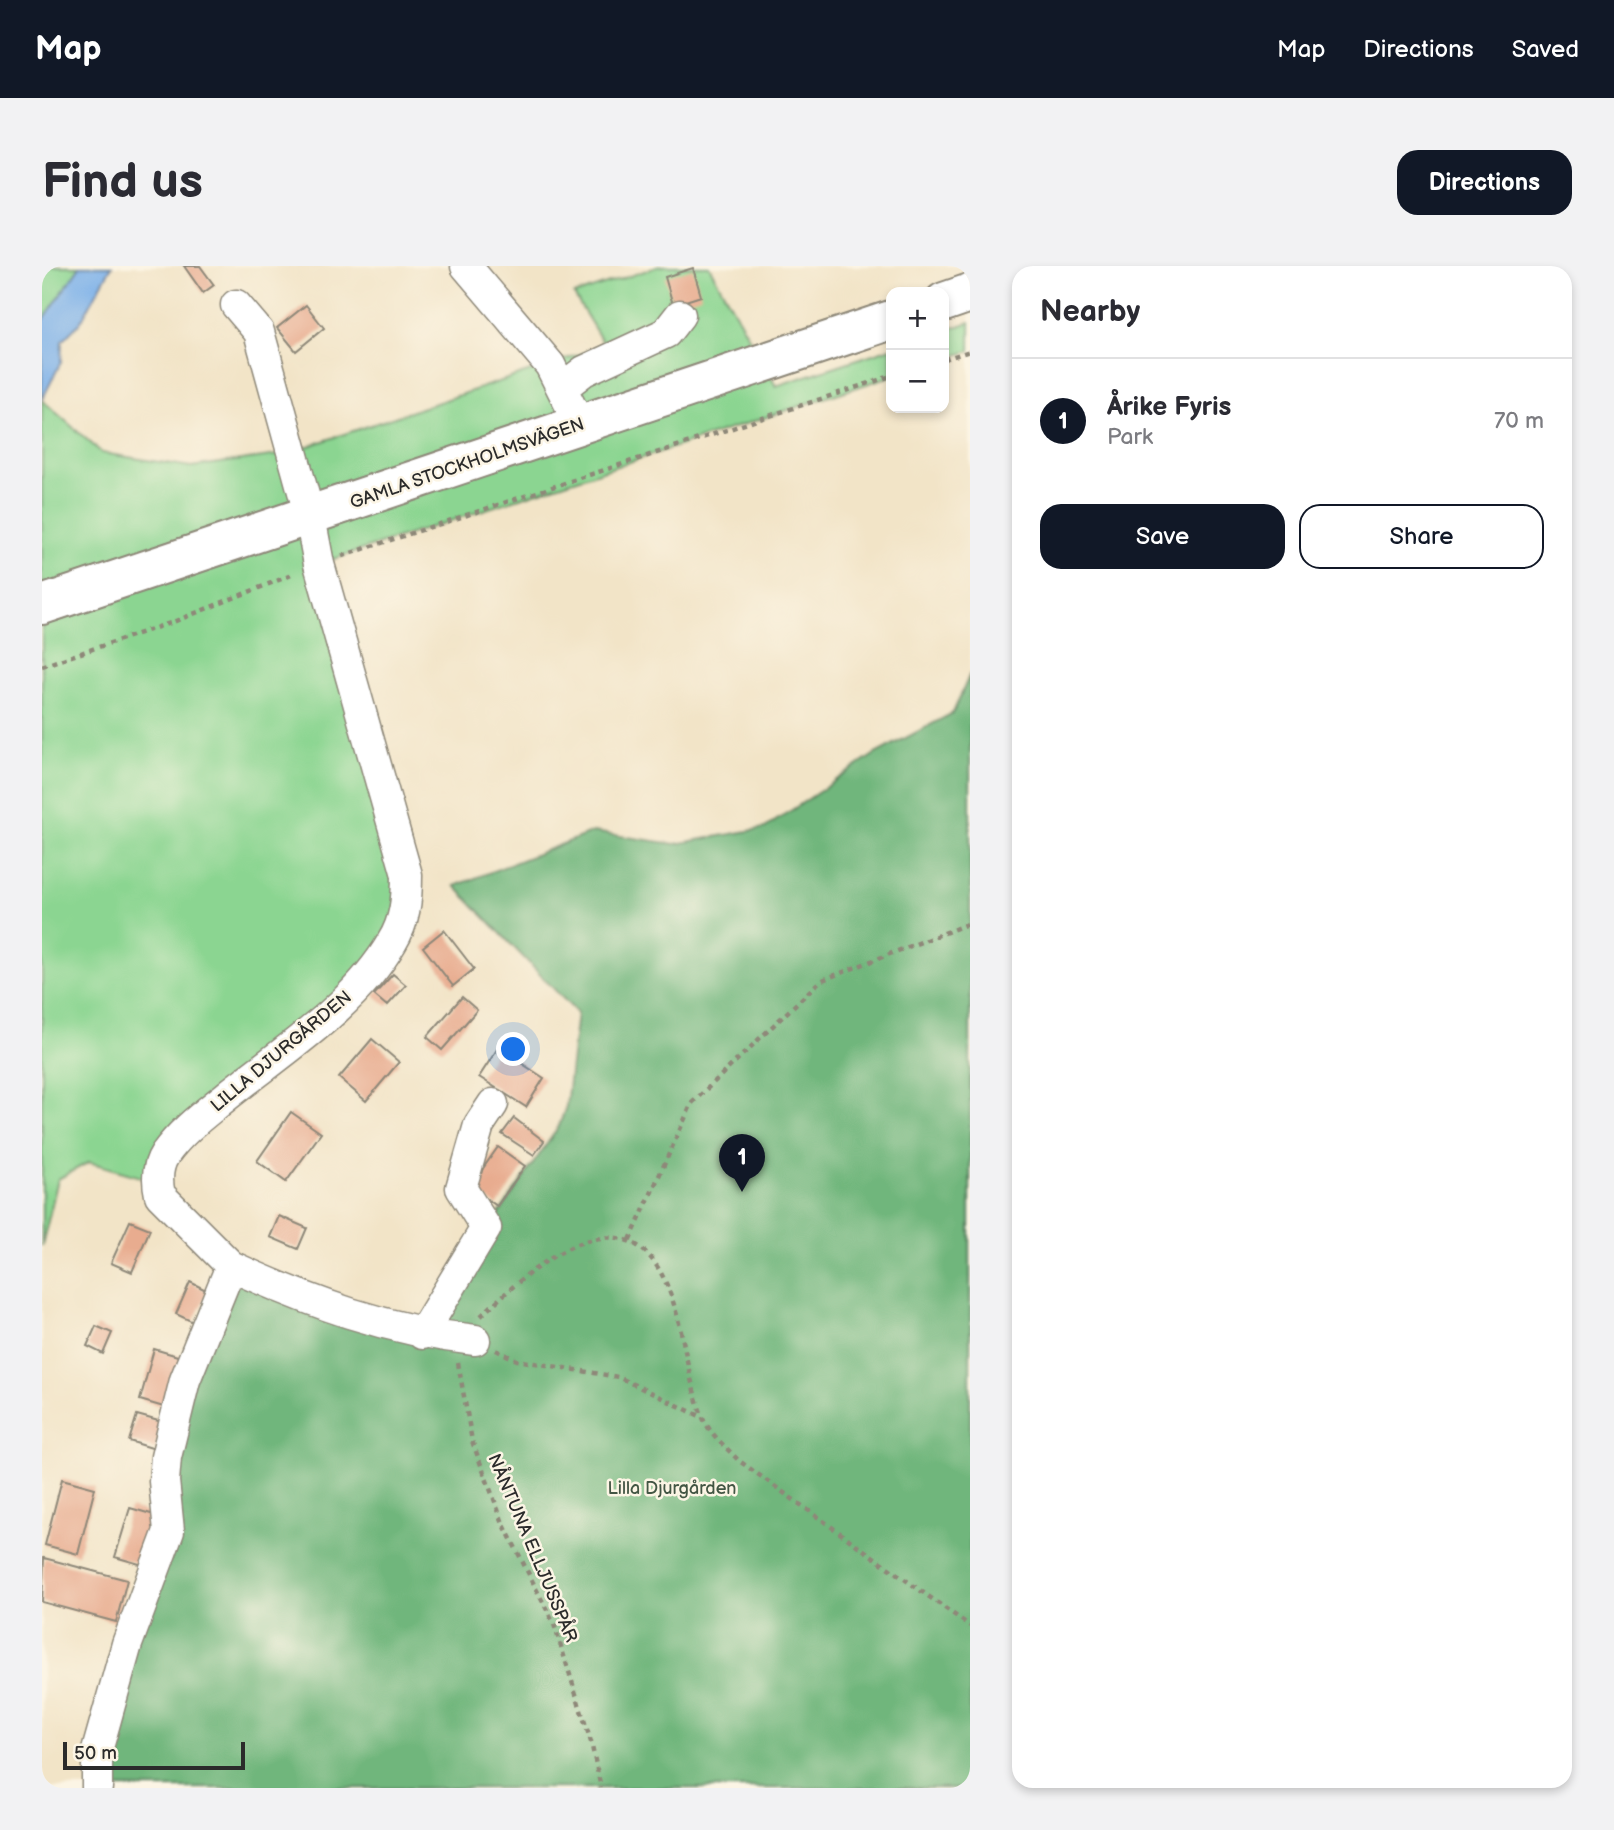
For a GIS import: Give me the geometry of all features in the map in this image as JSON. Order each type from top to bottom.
[{"type":"main road","points":[[949,300],[970,293]]},
{"type":"main road","name":"GAMLA STOCKHOLMSVÄGEN","points":[[42,605],[886,322]]},
{"type":"street","points":[[466,266],[550,365],[580,425]]},
{"type":"street","points":[[236,305],[259,332],[310,517],[319,564]]},
{"type":"street","points":[[562,388],[584,371],[666,333],[680,315]]},
{"type":"street","name":"LILLA DJURGÅRDEN","points":[[319,564],[407,875],[406,909],[392,942],[362,982],[330,1014],[188,1128],[164,1156],[159,1172],[160,1195],[231,1266],[355,1317],[422,1334],[469,1339]]},
{"type":"street","points":[[422,1334],[486,1228],[461,1188],[479,1125],[493,1104]]},
{"type":"street","points":[[97,1788],[97,1751],[127,1644],[169,1531],[164,1482],[166,1457],[185,1380],[231,1266]]},
{"type":"path","points":[[949,357],[970,351]]},
{"type":"path","points":[[42,666],[173,622],[319,564],[886,378]]},
{"type":"path","points":[[630,1240],[692,1103],[820,981],[970,923]]},
{"type":"path","points":[[703,1418],[666,1282],[652,1257],[630,1240],[603,1236],[575,1244],[550,1258],[482,1315],[469,1339],[517,1360],[618,1377],[703,1418],[738,1460],[970,1626]]},
{"type":"path","name":"NÅNTUNA ELLJUSSPÅR","points":[[469,1339],[458,1360],[472,1441],[503,1523],[554,1624],[591,1742],[601,1788]]},
{"type":"green space","points":[[42,266],[80,266],[42,322]]},
{"type":"green space","points":[[659,266],[709,266],[776,386],[886,350],[886,378],[319,564],[408,895],[381,957],[194,1128],[161,1183],[89,1162],[58,1179],[42,1246],[42,400],[102,453],[191,467],[285,454],[605,346],[574,295]]},
{"type":"green space","points":[[970,322],[970,351],[949,357],[949,329]]},
{"type":"green space","name":"Lilla Djurgården","points":[[970,674],[970,1788],[104,1788],[165,1477],[229,1257],[417,1333],[559,1126],[566,1106],[577,1013],[455,886],[593,832],[675,844],[765,828],[875,754],[953,713]]},
{"type":"water","points":[[80,266],[112,266],[80,323],[62,341],[61,362],[42,400],[42,322]]},
{"type":"building","points":[[184,266],[200,266],[214,285],[203,293]]},
{"type":"building","points":[[693,268],[701,296],[673,305],[665,277]]},
{"type":"building","points":[[306,305],[324,328],[296,351],[277,328]]},
{"type":"building","points":[[444,930],[474,969],[453,986],[423,947]]},
{"type":"building","points":[[393,974],[406,985],[387,1006],[374,995]]},
{"type":"building","points":[[462,997],[477,1010],[442,1050],[427,1037]]},
{"type":"building","points":[[372,1039],[399,1062],[366,1101],[339,1078]]},
{"type":"building","points":[[498,1048],[544,1078],[526,1107],[479,1077]]},
{"type":"building","points":[[291,1112],[321,1133],[286,1182],[257,1161]]},
{"type":"building","points":[[514,1118],[544,1141],[534,1155],[502,1134]]},
{"type":"building","points":[[498,1147],[525,1166],[497,1206],[470,1187]]},
{"type":"building","points":[[279,1216],[307,1228],[298,1249],[270,1237]]},
{"type":"building","points":[[130,1221],[150,1229],[132,1272],[111,1263]]},
{"type":"building","points":[[190,1282],[208,1291],[193,1322],[176,1314]]},
{"type":"building","points":[[96,1326],[112,1333],[103,1354],[87,1346]]},
{"type":"building","points":[[154,1349],[181,1357],[167,1408],[140,1400]]},
{"type":"building","points":[[137,1415],[162,1422],[155,1449],[129,1441]]},
{"type":"building","points":[[62,1479],[95,1488],[78,1554],[45,1545]]},
{"type":"building","points":[[130,1508],[158,1516],[143,1565],[115,1557]]},
{"type":"building","points":[[44,1558],[127,1580],[116,1622],[42,1602]]},
{"type":"place","name":"Årike Fyris","points":[[742,1192]]}]
